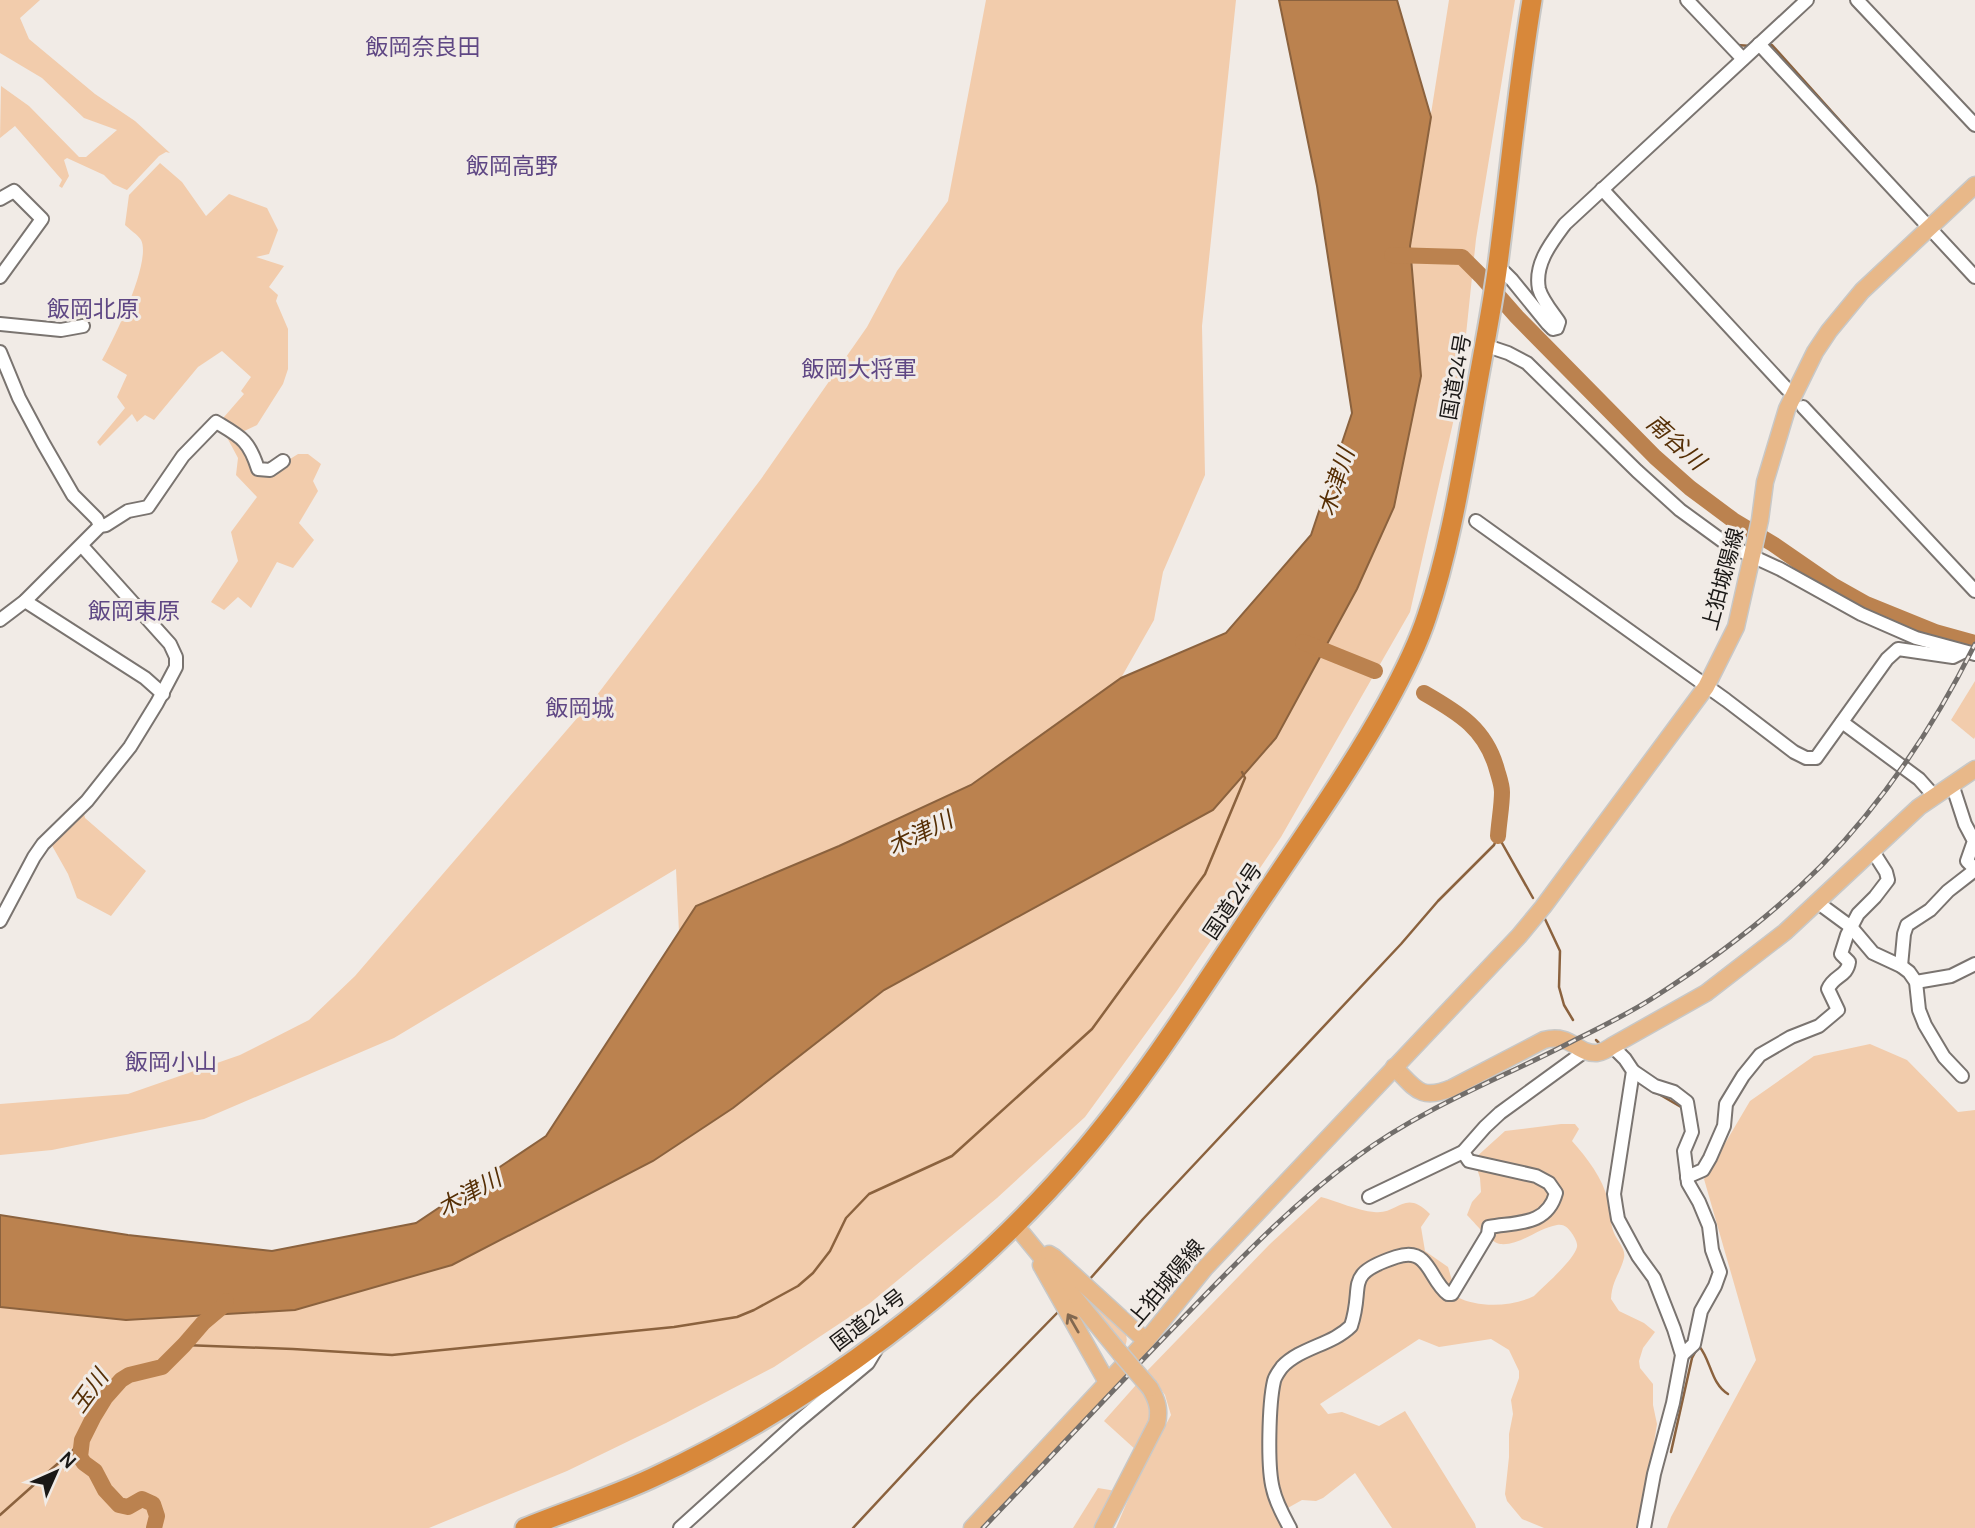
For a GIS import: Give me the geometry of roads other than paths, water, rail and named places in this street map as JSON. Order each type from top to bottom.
[{"type":"highway","name":"国道24号","points":[[525,1528],[653,1478],[773,1413],[883,1339],[947,1289],[1016,1226],[1083,1152],[1142,1078],[1360,752],[1407,667],[1427,618],[1452,528],[1489,321],[1522,57],[1532,0]]},
{"type":"main road","name":"上狛城陽線","points":[[972,1528],[1146,1341],[1205,1268],[1543,908],[1706,687],[1736,627],[1754,552],[1765,482],[1787,409],[1815,352],[1846,309],[1975,185]]},
{"type":"main road","points":[[1394,1067],[1415,1088],[1425,1094],[1437,1094],[1544,1040],[1561,1038],[1585,1051],[1599,1053],[1706,993],[1785,932],[1919,807],[1975,769]]},
{"type":"main road","points":[[1016,1226],[1150,1388],[1157,1402],[1157,1423],[1103,1528]]},
{"type":"main road","points":[[1037,1249],[1054,1256],[1146,1341]]},
{"type":"main road","points":[[1037,1249],[1042,1269],[1107,1382]]},
{"type":"street","points":[[1687,0],[1743,59]]},
{"type":"street","points":[[1497,267],[1512,280],[1547,323],[1553,329],[1557,328],[1559,322],[1539,290],[1539,272],[1546,249],[1565,224],[1807,0]]},
{"type":"street","points":[[1857,0],[1975,125]]},
{"type":"street","points":[[1759,44],[1975,277]]},
{"type":"street","points":[[1602,189],[1787,389]]},
{"type":"street","points":[[0,199],[14,191],[42,219],[0,277]]},
{"type":"street","points":[[0,324],[61,330],[83,326]]},
{"type":"street","points":[[1484,345],[1527,363],[1637,471],[1681,510],[1728,545],[1754,552],[1861,614],[1916,638],[1969,653]]},
{"type":"street","points":[[0,352],[5,370],[35,429],[73,495],[97,519],[100,526]]},
{"type":"street","points":[[1803,407],[1975,591]]},
{"type":"street","points":[[0,620],[25,601],[100,526],[128,511],[148,507],[183,456],[216,422],[246,442],[258,469],[270,470],[283,461]]},
{"type":"street","points":[[1476,521],[1806,758],[1816,758],[1887,659],[1898,649],[1954,657],[1969,653]]},
{"type":"street","points":[[0,921],[43,844],[87,801],[130,747],[163,694],[176,667],[176,657],[170,643],[82,546]]},
{"type":"street","points":[[25,601],[145,678],[163,694]]},
{"type":"street","points":[[1842,722],[1919,779],[1934,796]]},
{"type":"street","points":[[1902,966],[1907,925],[1930,911],[1948,891],[1975,869],[1967,861],[1974,841],[1965,824],[1952,784]]},
{"type":"street","points":[[1687,1177],[1703,1170],[1724,1126],[1726,1104],[1760,1055],[1791,1037],[1819,1026],[1838,1010],[1828,989],[1830,982],[1844,974],[1848,968],[1849,962],[1841,954],[1851,927],[1858,914],[1888,880],[1872,850]]},
{"type":"street","points":[[1817,902],[1851,927],[1873,953],[1902,966],[1916,982],[1919,1010],[1925,1025],[1944,1057],[1962,1076]]},
{"type":"street","points":[[1916,982],[1951,976],[1975,964]]},
{"type":"street","points":[[1612,1046],[1633,1071],[1655,1086],[1674,1092],[1687,1102],[1692,1132],[1684,1151],[1688,1183],[1709,1226],[1712,1250],[1720,1272],[1702,1311],[1694,1344],[1682,1355]]},
{"type":"street","points":[[1369,1197],[1463,1152],[1500,1113],[1585,1051]]},
{"type":"street","points":[[1633,1071],[1614,1194],[1618,1219],[1638,1256],[1654,1278],[1682,1355],[1644,1528]]},
{"type":"street","points":[[1290,1528],[1278,1506],[1272,1486],[1270,1463],[1274,1380],[1282,1368],[1351,1326],[1357,1284],[1367,1269],[1400,1255],[1414,1255],[1425,1263],[1442,1289],[1452,1294],[1488,1234],[1489,1227],[1536,1219],[1546,1213],[1553,1204],[1556,1193],[1549,1183],[1536,1175],[1469,1161],[1463,1152]]},
{"type":"street","points":[[680,1528],[867,1363],[883,1339]]},
{"type":"water","name":"木津川","points":[[1279,0],[1397,0],[1431,117],[1410,246],[1421,376],[1394,507],[1357,589],[1276,738],[1213,810],[884,990],[733,1108],[653,1161],[452,1265],[295,1310],[126,1320],[0,1307],[0,1215],[128,1235],[272,1251],[416,1223],[546,1136],[696,906],[839,846],[971,785],[1121,678],[1226,633],[1311,535],[1352,413],[1317,186]]},
{"type":"waterway","points":[[1696,0],[1716,22]]},
{"type":"waterway","points":[[1737,45],[1751,46]]},
{"type":"waterway","points":[[1768,46],[1772,45],[1903,191]]},
{"type":"waterway","name":"南谷川","points":[[1392,255],[1462,257],[1655,457],[1690,488],[1733,520],[1866,604],[1935,632],[1975,643]]},
{"type":"waterway","points":[[1303,642],[1375,671]]},
{"type":"waterway","points":[[1424,693],[1460,715],[1486,743],[1502,789],[1498,836]]},
{"type":"waterway","points":[[184,1345],[392,1355],[674,1327],[737,1317],[754,1310],[798,1286],[813,1273],[830,1251],[846,1218],[869,1194],[952,1156],[1092,1029],[1205,874],[1245,778],[1242,772]]},
{"type":"waterway","points":[[1498,836],[1533,898]]},
{"type":"waterway","points":[[1089,1280],[1438,901],[1494,845],[1498,836]]},
{"type":"waterway","points":[[1545,919],[1560,951],[1559,987],[1564,1005],[1573,1020]]},
{"type":"waterway","points":[[1596,1040],[1599,1043]]},
{"type":"waterway","points":[[1657,1093],[1681,1107]]},
{"type":"waterway","name":"玉川","points":[[154,1528],[157,1516],[153,1504],[142,1499],[128,1507],[119,1505],[105,1490],[95,1471],[80,1457],[82,1440],[105,1398],[121,1380],[129,1375],[162,1367],[226,1301]]},
{"type":"waterway","points":[[853,1528],[1060,1310]]},
{"type":"waterway","points":[[1699,1346],[1718,1384],[1728,1394]]},
{"type":"waterway","points":[[1671,1452],[1692,1358],[1698,1347]]},
{"type":"waterway","points":[[0,1515],[82,1440]]},
{"type":"railway","points":[[983,1528],[1222,1278],[1287,1214],[1334,1174],[1409,1123],[1646,1002],[1721,952],[1783,902],[1821,866],[1887,789],[1943,704],[1975,644]]},
{"type":"district","name":"飯岡奈良田","points":[[423,47]]},
{"type":"district","name":"飯岡高野","points":[[512,166]]},
{"type":"district","name":"飯岡北原","points":[[93,309]]},
{"type":"district","name":"飯岡大将軍","points":[[859,369]]},
{"type":"district","name":"飯岡東原","points":[[134,611]]},
{"type":"district","name":"飯岡城","points":[[580,708]]},
{"type":"district","name":"飯岡小山","points":[[171,1062]]}]
